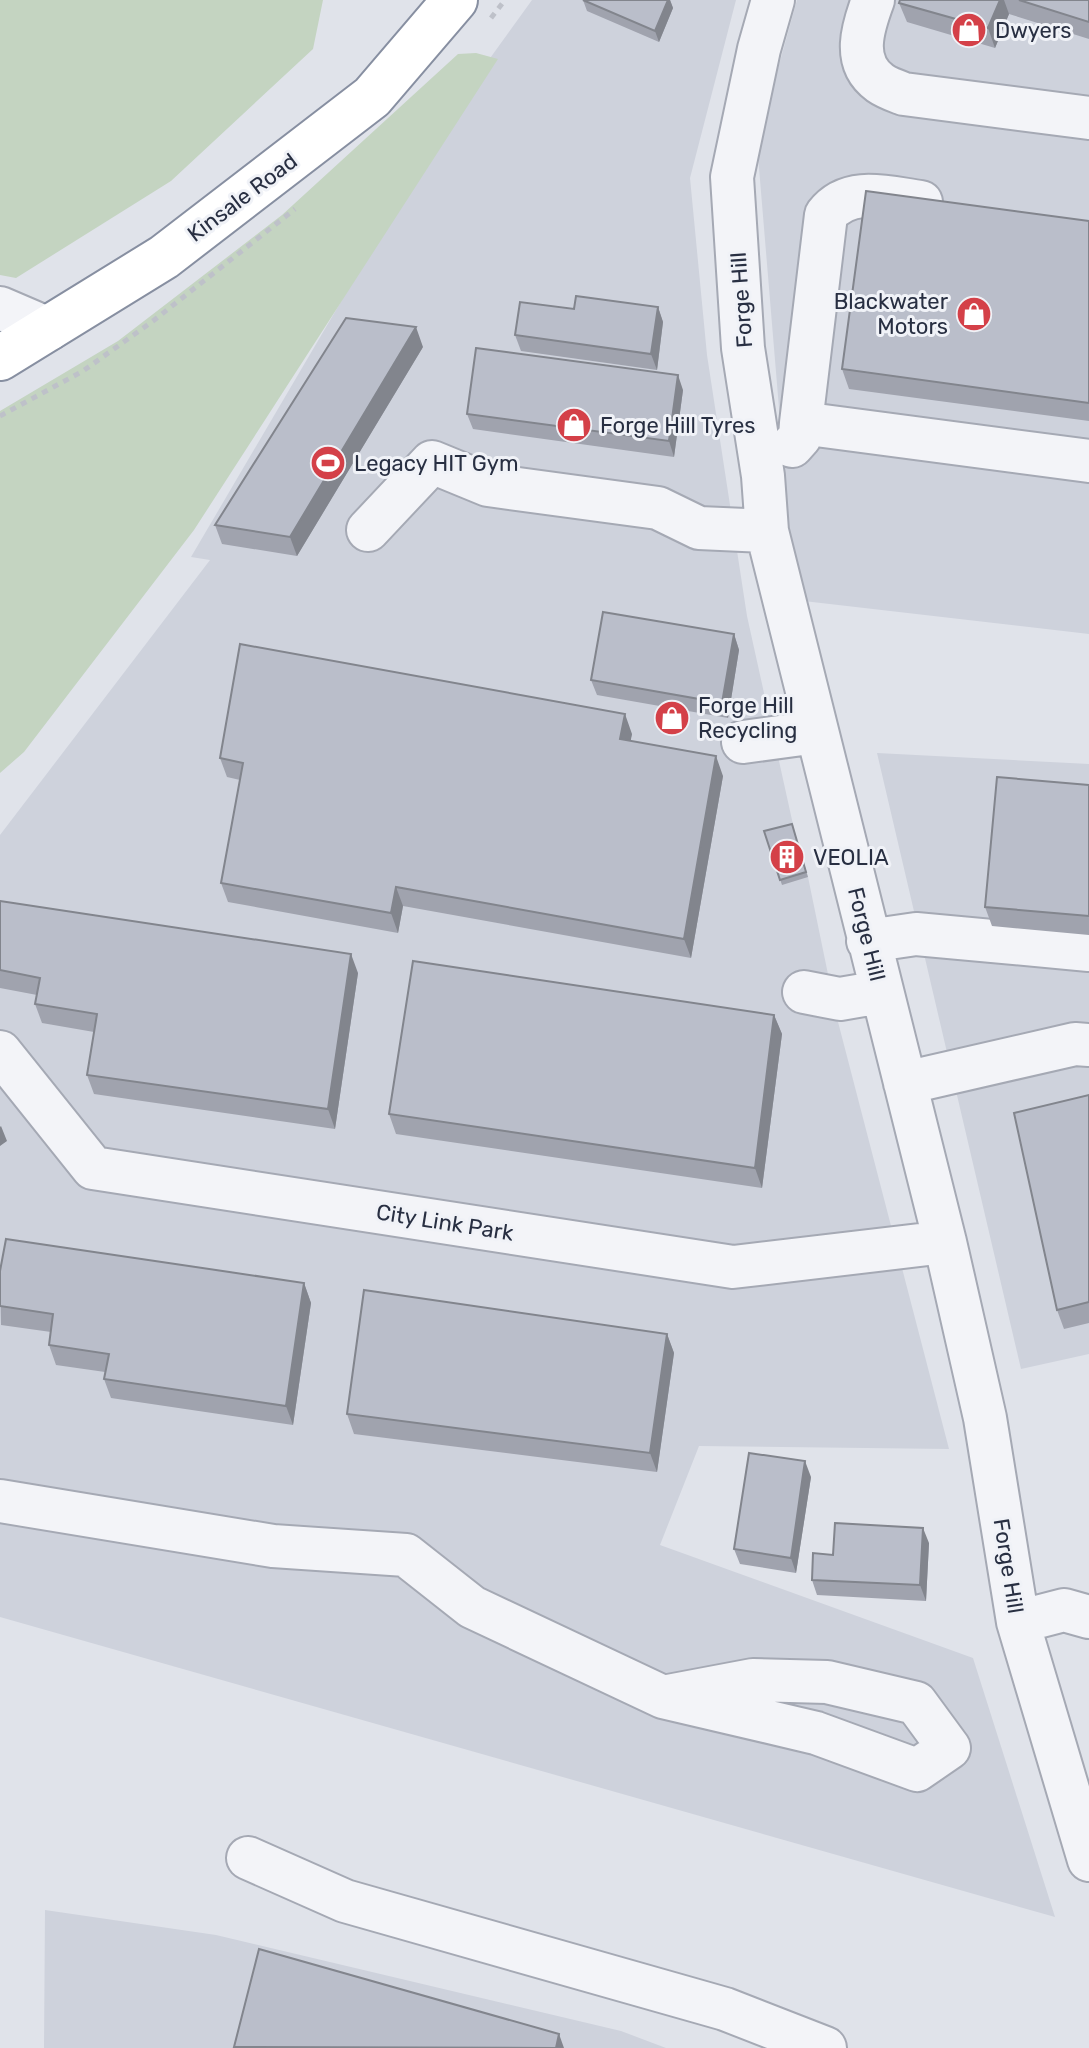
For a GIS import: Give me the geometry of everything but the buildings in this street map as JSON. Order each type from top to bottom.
[{"type":"highway","name":"Kinsale Road","points":[[0,358],[164,257],[372,97],[455,0]]},
{"type":"street","name":"Forge Hill","points":[[773,0],[759,49],[732,177],[743,348],[763,476],[767,531],[945,1242],[985,1418],[1018,1622],[1089,1860]]},
{"type":"street","points":[[873,0],[860,34],[868,69],[880,83],[904,94],[1089,118]]},
{"type":"street","points":[[763,476],[800,437],[826,215],[834,205],[847,198],[871,196],[964,208]]},
{"type":"street","points":[[0,308],[49,329]]},
{"type":"street","points":[[801,423],[1089,461]]},
{"type":"street","points":[[368,530],[432,462],[488,485],[658,508],[699,528],[767,531]]},
{"type":"street","points":[[743,742],[817,732]]},
{"type":"street","points":[[868,941],[916,934],[1089,950]]},
{"type":"street","points":[[804,992],[840,999],[881,992]]},
{"type":"street","points":[[905,1083],[1075,1044],[1089,1045]]},
{"type":"street","name":"City Link Park","points":[[0,1052],[93,1168],[733,1267],[945,1242]]},
{"type":"street","points":[[0,1501],[273,1546],[406,1555],[472,1607],[663,1697],[816,1733],[917,1770],[949,1748],[916,1703],[827,1682],[753,1680],[663,1697]]},
{"type":"street","points":[[1018,1622],[1064,1610],[1089,1617]]},
{"type":"street","points":[[248,1858],[345,1901],[725,2009],[825,2048]]},
{"type":"shaded area","points":[[532,0],[736,0],[690,178],[707,355],[747,616],[794,829],[808,877],[837,1018],[949,1449],[699,1446],[660,1545],[973,1658],[1055,1917],[0,1617],[0,835],[210,560],[191,557],[457,104]]},
{"type":"shaded area","points":[[797,0],[1089,0],[1089,634],[795,600],[757,144]]},
{"type":"shaded area","points":[[877,753],[1089,764],[1089,1354],[1021,1369]]},
{"type":"shaded area","points":[[45,1910],[216,1935],[621,2031],[666,2048],[44,2048]]},
{"type":"green space","points":[[0,0],[323,0],[313,49],[171,181],[16,278],[0,275]]},
{"type":"green space","points":[[476,53],[498,59],[194,530],[24,752],[0,773],[0,411],[118,341],[282,215],[458,54]]},
{"type":"place","name":"Dwyers","points":[[969,30]]},
{"type":"place","name":"Blackwater Motors","points":[[974,314]]},
{"type":"place","name":"Forge Hill Tyres","points":[[574,425]]},
{"type":"place","name":"Legacy HIT Gym","points":[[328,463]]},
{"type":"place","name":"Forge Hill Recycling","points":[[672,718]]},
{"type":"place","name":"VEOLIA","points":[[787,857]]}]
